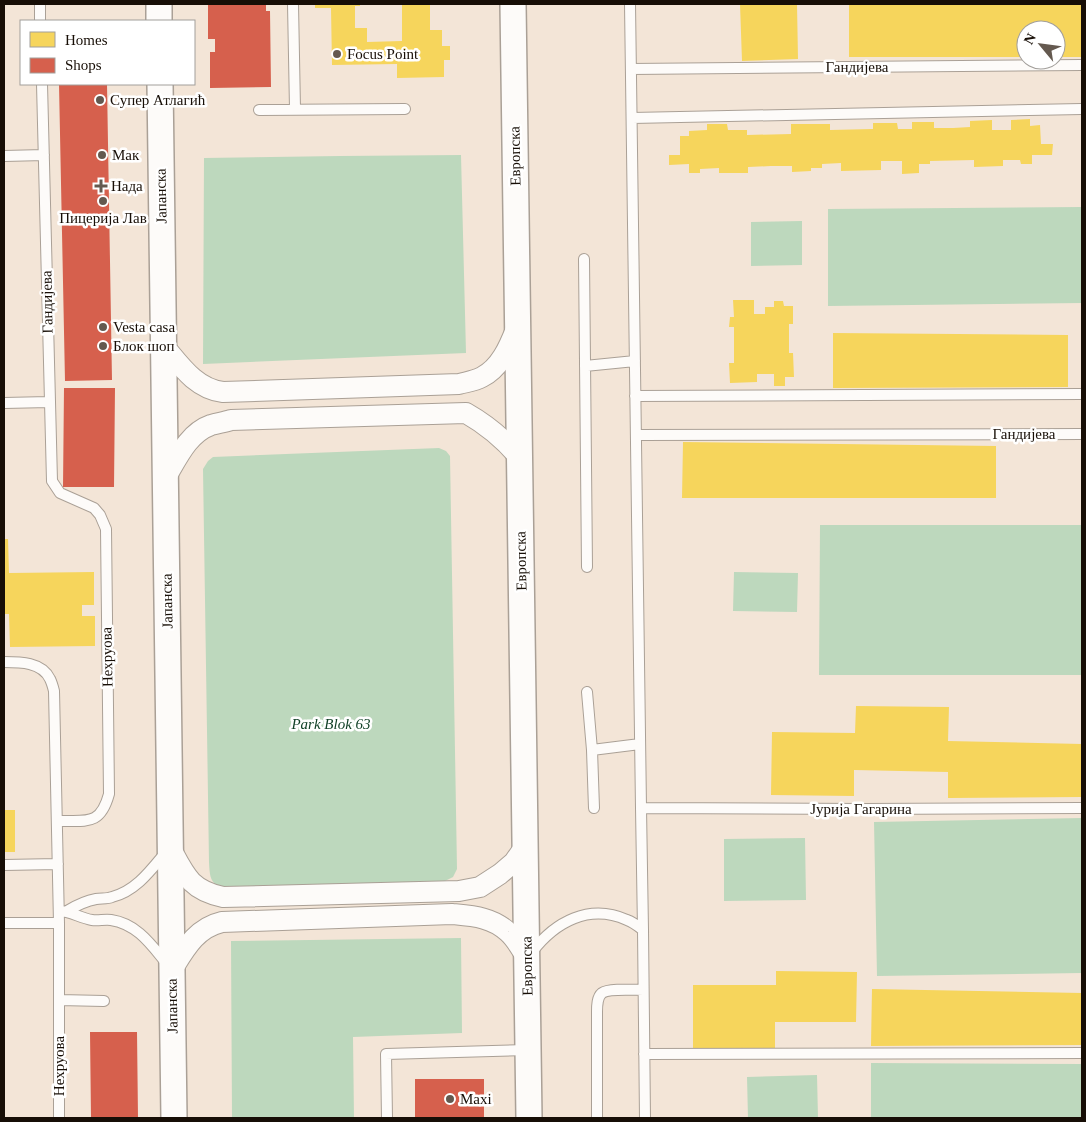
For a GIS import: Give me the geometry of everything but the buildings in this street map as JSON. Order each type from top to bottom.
[{"type":"street","points":[[158,4],[159,20]]},
{"type":"street","name":"Европска","points":[[513,4],[530,1118]]},
{"type":"street","name":"Јапанска","points":[[160,85],[174,1118]]},
{"type":"street","points":[[164,346],[198,382],[213,391],[459,384],[482,377],[496,366],[510,346],[518,326]]},
{"type":"street","points":[[165,479],[182,450],[196,434],[210,425],[231,420],[466,414],[481,422],[507,442],[519,457]]},
{"type":"street","points":[[170,847],[185,875],[195,886],[210,894],[223,897],[459,891],[480,887],[500,874],[514,862],[526,845]]},
{"type":"street","points":[[172,970],[186,947],[211,924],[222,922],[452,914],[479,917],[495,922],[509,932],[527,958]]},
{"type":"lane","points":[[40,4],[40,20]]},
{"type":"lane","points":[[293,4],[295,109]]},
{"type":"lane","points":[[630,4],[640,808],[644,930],[645,1118]]},
{"type":"lane","name":"Гандијева","points":[[631,69],[1082,65]]},
{"type":"lane","name":"Гандијева","points":[[42,85],[52,482]]},
{"type":"lane","points":[[258,110],[405,109]]},
{"type":"lane","points":[[632,118],[1082,109]]},
{"type":"lane","points":[[4,156],[44,156]]},
{"type":"lane","points":[[584,259],[587,567]]},
{"type":"lane","points":[[585,366],[635,361]]},
{"type":"lane","points":[[635,396],[1082,394]]},
{"type":"lane","points":[[4,403],[50,402]]},
{"type":"lane","name":"Гандијева","points":[[636,434],[1082,434]]},
{"type":"lane","name":"Нехруова","points":[[52,482],[60,493],[94,508],[100,514],[106,529],[109,794],[104,810],[98,816],[89,820],[57,821]]},
{"type":"lane","name":"Нехруова","points":[[4,662],[32,664],[43,669],[50,679],[54,691],[58,864],[63,911],[59,923],[59,1118]]},
{"type":"lane","points":[[587,692],[594,808]]},
{"type":"lane","points":[[592,750],[640,744]]},
{"type":"lane","name":"Јурија Гагарина","points":[[640,808],[1082,808]]},
{"type":"lane","points":[[63,911],[80,903],[112,897],[128,890],[142,880],[170,847]]},
{"type":"lane","points":[[4,865],[58,864]]},
{"type":"lane","points":[[63,911],[95,921],[112,920],[128,926],[143,935],[172,970]]},
{"type":"lane","points":[[527,958],[548,932],[580,916],[598,913],[617,916],[628,920],[644,930]]},
{"type":"lane","points":[[4,923],[59,923]]},
{"type":"lane","points":[[597,1118],[597,1012],[599,997],[607,990],[643,990]]},
{"type":"lane","points":[[59,1000],[104,1001]]},
{"type":"lane","points":[[387,1118],[386,1054],[528,1050]]},
{"type":"lane","points":[[644,1054],[1082,1053]]},
{"type":"green space","points":[[461,155],[466,353],[203,364],[204,158]]},
{"type":"green space","points":[[1082,207],[1082,303],[828,306],[828,209]]},
{"type":"green space","points":[[802,221],[802,265],[751,266],[751,222]]},
{"type":"green space","name":"Park Blok 63","points":[[439,448],[446,451],[450,456],[457,869],[453,877],[445,881],[230,890],[215,884],[211,878],[209,862],[203,469],[213,457]]},
{"type":"green space","points":[[820,525],[1082,525],[1082,675],[819,675]]},
{"type":"green space","points":[[734,572],[798,573],[797,612],[733,611]]},
{"type":"green space","points":[[1082,818],[1082,973],[877,976],[874,822]]},
{"type":"green space","points":[[805,838],[806,900],[724,901],[724,839]]},
{"type":"green space","points":[[461,938],[462,1033],[353,1037],[354,1118],[232,1118],[231,941]]},
{"type":"green space","points":[[871,1063],[1082,1064],[1082,1118],[871,1118]]},
{"type":"green space","points":[[817,1075],[818,1118],[748,1118],[747,1077]]},
{"type":"place","name":"Focus Point","points":[[337,54]]},
{"type":"place","name":"Супер Атлагић","points":[[100,100]]},
{"type":"place","name":"Мак","points":[[102,155]]},
{"type":"place","name":"Нада","points":[[101,186]]},
{"type":"place","name":"Пицерија Лав","points":[[103,201]]},
{"type":"place","name":"Vesta casa","points":[[103,327]]},
{"type":"place","name":"Блок шоп","points":[[103,346]]},
{"type":"place","name":"Maxi","points":[[450,1099]]}]
